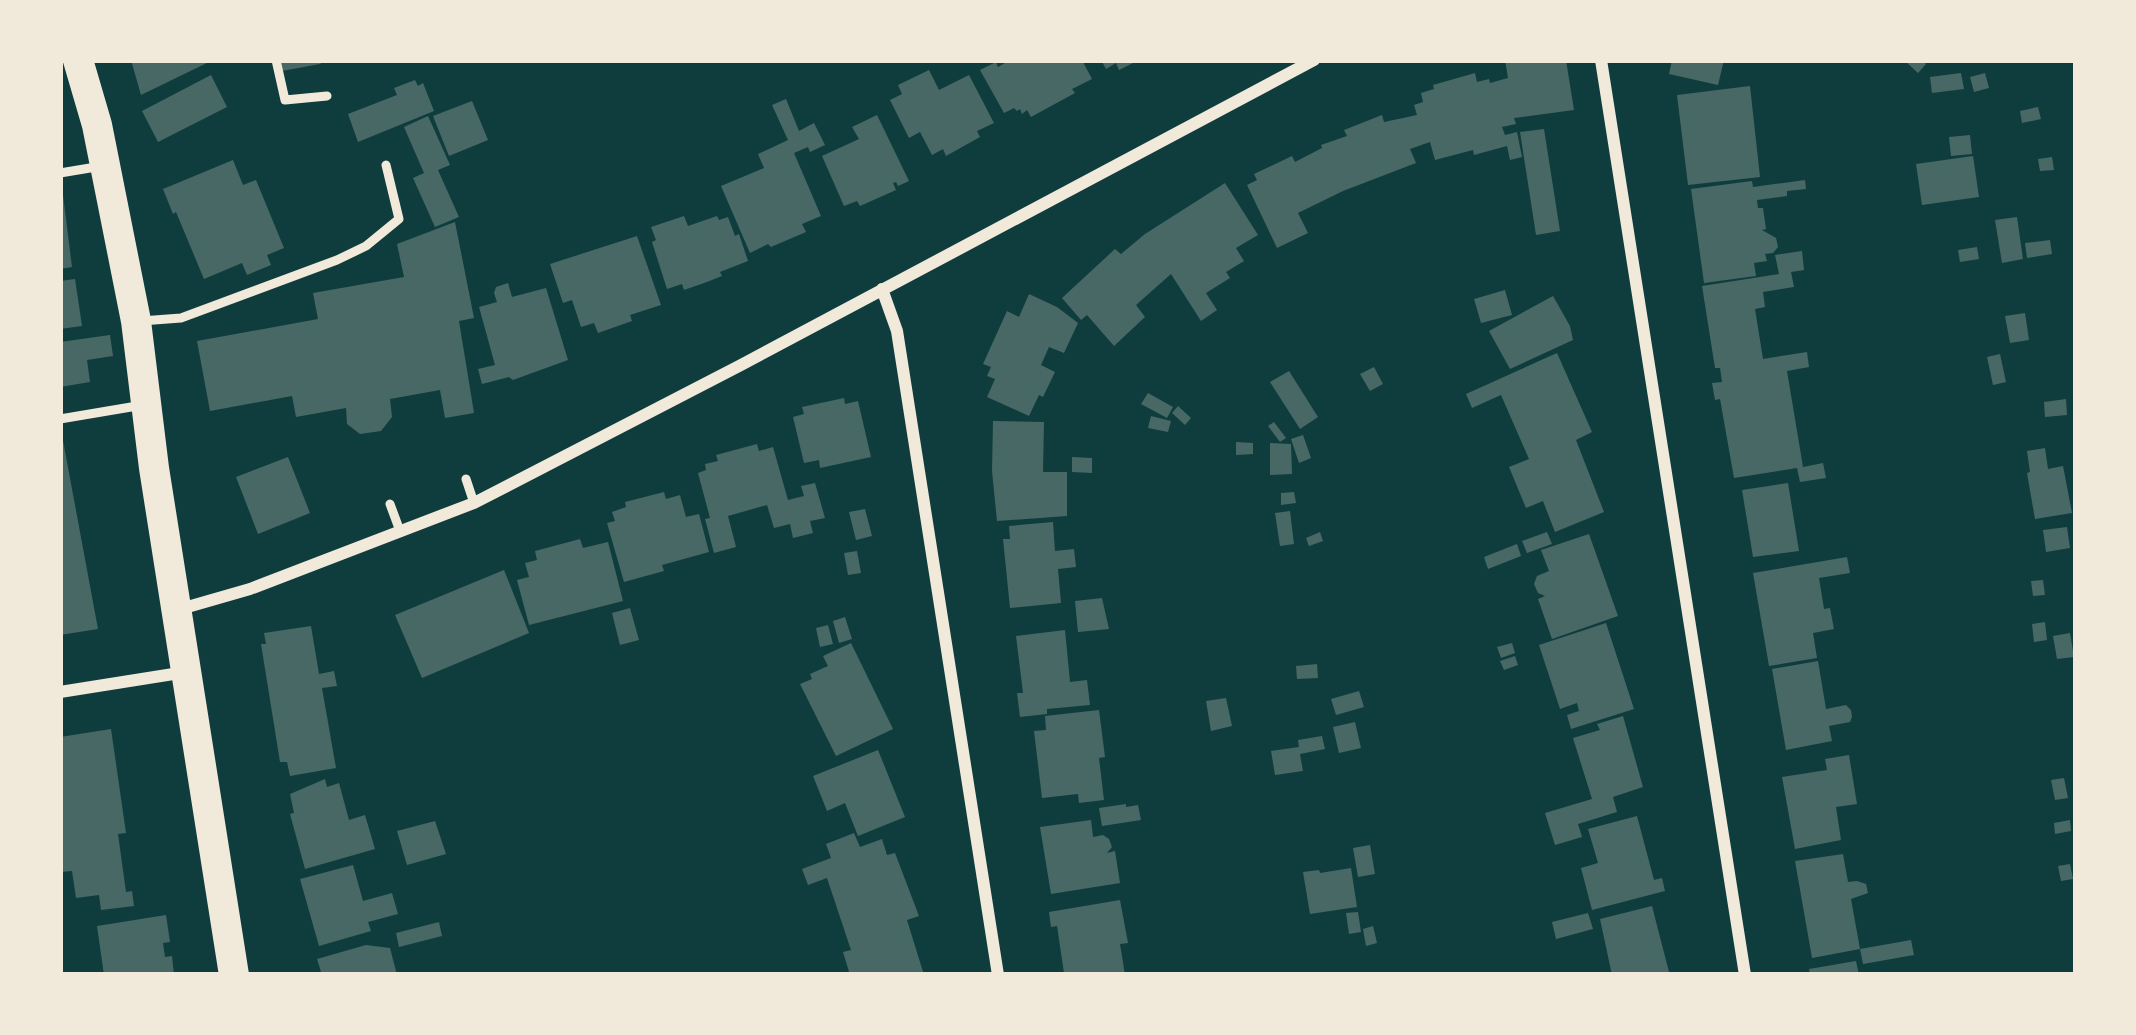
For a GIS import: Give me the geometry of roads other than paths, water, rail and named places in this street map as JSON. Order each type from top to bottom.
[{"type":"main road","points":[[78,60],[97,125],[136,321],[234,975]]},
{"type":"street","points":[[177,610],[250,589],[474,502],[1314,60]]},
{"type":"street","points":[[1601,60],[1745,975]]},
{"type":"street","points":[[882,289],[897,331],[998,975]]},
{"type":"street","points":[[60,692],[187,672]]},
{"type":"lane","points":[[276,60],[285,100],[327,96]]},
{"type":"lane","points":[[136,321],[181,318],[366,246],[398,219],[386,165]]},
{"type":"lane","points":[[60,173],[104,166]]},
{"type":"lane","points":[[60,419],[145,405]]},
{"type":"lane","points":[[466,478],[474,502]]},
{"type":"lane","points":[[390,504],[400,531]]}]
